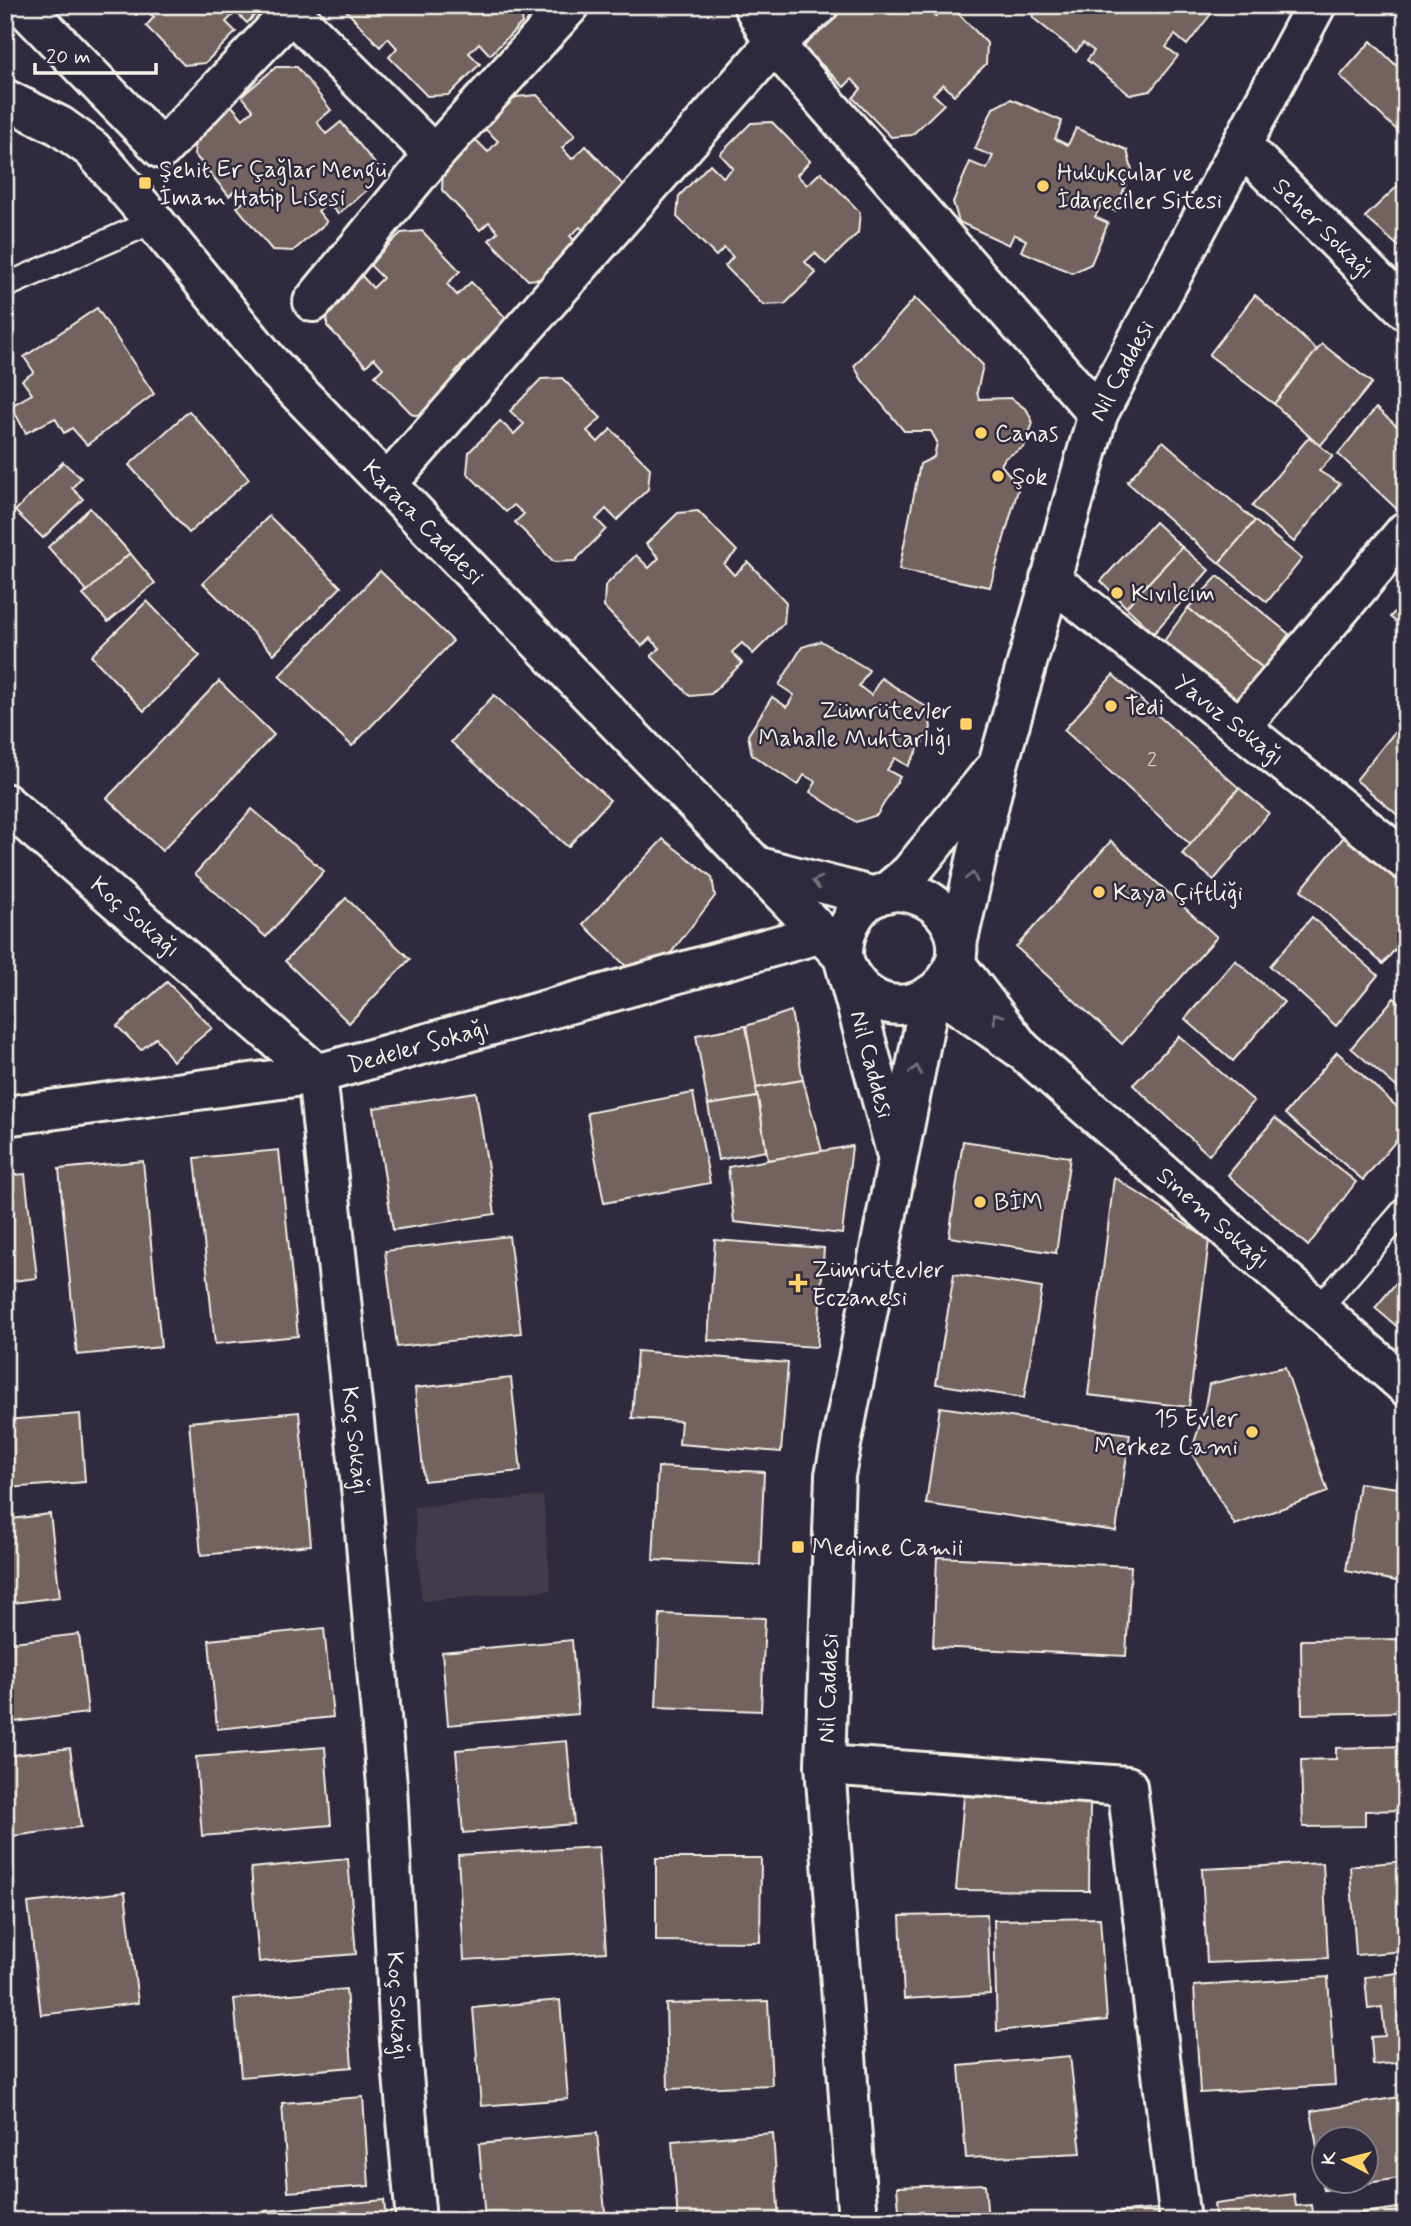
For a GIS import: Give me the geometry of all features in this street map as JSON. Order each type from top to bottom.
[{"type":"street","points":[[31,5],[27,10],[162,149],[295,9],[434,155]]},
{"type":"street","points":[[313,302],[434,155],[569,5]]},
{"type":"street","points":[[752,5],[775,44],[1098,414]]},
{"type":"street","points":[[387,484],[775,44],[819,5]]},
{"type":"street","name":"Nil Caddesi","points":[[858,2221],[825,1765],[835,1475],[898,1161],[998,765],[1098,414],[1316,5]]},
{"type":"street","name":"Karaca Caddesi","points":[[5,99],[60,126],[92,149],[268,361],[759,867],[837,953]]},
{"type":"street","name":"Seher Sokağı","points":[[1242,146],[1406,310]]},
{"type":"street","points":[[1240,727],[1406,531]]},
{"type":"street","name":"Yavuz Sokağı","points":[[1049,579],[1240,727],[1406,861]]},
{"type":"street","name":"Nil Caddesi","points":[[898,1161],[837,953],[849,922],[860,907],[910,873],[998,765]]},
{"type":"street","name":"Koç Sokağı","points":[[5,803],[317,1074],[362,1497],[385,1758],[400,2041],[416,2221]]},
{"type":"street","points":[[759,867],[881,895],[906,891],[925,897],[940,909],[951,925],[945,974]]},
{"type":"street","name":"Nil Caddesi","points":[[837,953],[855,984],[882,1003],[915,1003],[945,974]]},
{"type":"street","name":"Dedeler Sokağı","points":[[5,1116],[317,1074],[837,953]]},
{"type":"street","name":"Sinem Sokağı","points":[[945,974],[1021,1049],[1406,1387]]},
{"type":"street","points":[[825,1765],[1127,1786],[1180,2221]]},
{"type":"lane","points":[[5,286],[154,221]]},
{"type":"lane","points":[[1318,1310],[1406,1208]]},
{"type":"shaded area","points":[[543,1496],[551,1590],[422,1601],[414,1507]]},
{"type":"building","points":[[126,5],[265,5],[247,23],[236,12],[226,22],[236,32],[205,63],[184,65],[146,26],[154,17],[144,8],[136,15]]},
{"type":"building","points":[[341,5],[524,5],[522,23],[490,55],[479,43],[469,53],[480,64],[449,95],[427,96],[389,57],[397,48],[388,38],[380,47]]},
{"type":"building","points":[[829,5],[847,5],[851,9],[854,5],[925,5],[935,17],[950,5],[987,43],[986,64],[954,95],[943,84],[933,94],[944,104],[912,135],[891,137],[853,98],[861,89],[852,79],[844,87],[805,48],[806,27]]},
{"type":"building","points":[[1032,5],[1214,5],[1214,10],[1187,45],[1175,35],[1166,47],[1178,56],[1150,91],[1130,95],[1087,60],[1094,51],[1083,43],[1076,52],[1033,18]]},
{"type":"building","points":[[1371,41],[1406,75],[1406,139],[1340,76]]},
{"type":"building","points":[[276,67],[297,67],[331,110],[317,122],[326,134],[341,122],[376,165],[372,186],[338,214],[328,202],[318,211],[327,222],[293,251],[272,250],[237,207],[246,200],[237,189],[229,196],[194,154],[197,133],[231,105],[243,119],[253,110],[242,96]]},
{"type":"building","points":[[537,95],[575,135],[562,148],[572,159],[586,146],[624,186],[591,237],[580,227],[570,236],[581,247],[549,278],[528,280],[489,240],[498,232],[489,222],[480,230],[442,190],[443,170],[475,139],[488,152],[498,141],[484,128],[516,97]]},
{"type":"building","name":"Hukukçular ve İdareciler Sitesi","points":[[1011,99],[1062,121],[1055,139],[1068,145],[1076,128],[1127,150],[1132,170],[1115,211],[1101,205],[1095,217],[1108,223],[1091,264],[1072,273],[1021,251],[1026,240],[1014,234],[1009,245],[959,222],[953,202],[970,162],[987,169],[993,156],[975,149],[993,108]]},
{"type":"building","points":[[772,122],[810,161],[797,175],[807,185],[821,172],[860,212],[858,233],[826,264],[815,253],[805,262],[816,273],[785,304],[763,305],[725,266],[733,257],[724,248],[716,256],[677,217],[679,196],[710,164],[723,177],[733,168],[720,154],[751,123]]},
{"type":"building","points":[[1406,178],[1406,252],[1405,252],[1365,217]]},
{"type":"building","points":[[422,231],[460,271],[447,284],[457,295],[471,282],[510,322],[476,373],[465,362],[455,372],[466,383],[435,414],[413,415],[375,376],[383,368],[374,358],[366,366],[327,326],[328,305],[360,274],[373,288],[383,278],[369,264],[401,233]]},
{"type":"building","points":[[1255,295],[1317,350],[1274,404],[1209,355]]},
{"type":"building","points":[[915,298],[983,365],[977,392],[979,399],[1011,398],[1027,410],[1033,423],[1024,447],[1005,458],[1001,465],[1019,486],[990,587],[899,570],[920,464],[934,457],[937,442],[931,431],[904,431],[862,380],[854,366]]},
{"type":"building","points":[[97,308],[154,394],[87,445],[72,428],[64,433],[55,418],[26,433],[11,406],[32,394],[22,380],[34,372],[24,357]]},
{"type":"building","points":[[1322,344],[1372,383],[1320,446],[1274,404]]},
{"type":"building","points":[[562,378],[601,418],[587,431],[598,442],[611,429],[650,468],[648,489],[617,520],[606,509],[596,519],[606,529],[575,561],[554,562],[515,522],[524,514],[514,505],[506,512],[467,473],[469,452],[500,421],[514,434],[524,424],[510,411],[541,379]]},
{"type":"building","points":[[1376,408],[1406,434],[1406,505],[1400,512],[1338,454]]},
{"type":"building","points":[[189,411],[249,479],[189,533],[129,465]]},
{"type":"building","points":[[1309,437],[1333,456],[1319,471],[1340,484],[1294,542],[1252,506]]},
{"type":"building","points":[[1163,441],[1255,521],[1219,563],[1127,482]]},
{"type":"building","points":[[63,462],[81,478],[72,488],[83,499],[43,538],[15,511]]},
{"type":"building","points":[[90,508],[130,553],[88,592],[48,547]]},
{"type":"building","points":[[698,511],[737,551],[724,564],[734,575],[748,562],[786,602],[784,623],[753,654],[742,643],[732,652],[742,663],[711,694],[690,696],[651,656],[660,648],[650,638],[642,646],[604,607],[605,586],[636,555],[649,568],[659,558],[646,544],[678,513]]},
{"type":"building","points":[[269,516],[341,587],[274,654],[203,583]]},
{"type":"building","points":[[1255,521],[1302,559],[1267,602],[1219,563]]},
{"type":"building","points":[[1155,522],[1182,547],[1126,607],[1101,581]]},
{"type":"building","points":[[1182,547],[1209,570],[1154,633],[1126,607]]},
{"type":"building","points":[[130,553],[155,583],[108,622],[83,595]]},
{"type":"building","points":[[380,571],[453,641],[352,746],[279,676]]},
{"type":"building","points":[[1218,576],[1289,634],[1264,669],[1188,608]]},
{"type":"building","points":[[1406,600],[1406,631],[1390,617]]},
{"type":"building","points":[[147,601],[200,656],[144,711],[91,656]]},
{"type":"building","points":[[1188,608],[1264,669],[1231,706],[1159,648]]},
{"type":"building","points":[[821,641],[869,670],[859,686],[871,695],[881,678],[928,708],[931,728],[908,766],[895,758],[887,770],[900,777],[877,815],[856,822],[810,792],[816,782],[804,775],[798,785],[752,755],[748,735],[772,697],[787,707],[794,695],[779,685],[802,647]]},
{"type":"building","points":[[1113,675],[1239,788],[1191,845],[1064,730]]},
{"type":"building","points":[[219,681],[274,735],[162,851],[107,798]]},
{"type":"building","points":[[494,695],[610,800],[568,847],[451,742]]},
{"type":"building","points":[[1402,723],[1406,726],[1406,822],[1356,780]]},
{"type":"building","points":[[1239,788],[1269,813],[1214,880],[1182,854]]},
{"type":"building","points":[[252,809],[324,871],[266,937],[195,874]]},
{"type":"building","points":[[1347,833],[1406,879],[1406,936],[1383,964],[1301,890]]},
{"type":"building","points":[[663,839],[712,877],[715,896],[653,976],[636,976],[583,924]]},
{"type":"building","points":[[1111,841],[1217,937],[1122,1044],[1016,947]]},
{"type":"building","points":[[346,898],[410,959],[349,1023],[285,961]]},
{"type":"building","points":[[1312,917],[1378,975],[1336,1026],[1270,966]]},
{"type":"building","points":[[1235,960],[1284,1002],[1233,1061],[1185,1019]]},
{"type":"building","points":[[167,982],[212,1028],[173,1061],[156,1038],[141,1050],[117,1026]]},
{"type":"building","points":[[1394,998],[1406,1008],[1406,1095],[1351,1048]]},
{"type":"building","points":[[791,1011],[803,1080],[756,1088],[746,1026]]},
{"type":"building","points":[[746,1026],[758,1097],[708,1105],[696,1035]]},
{"type":"building","points":[[1179,1036],[1254,1101],[1209,1155],[1133,1085]]},
{"type":"building","points":[[1337,1052],[1406,1115],[1406,1129],[1363,1180],[1285,1114]]},
{"type":"building","points":[[803,1080],[822,1151],[768,1160],[756,1088]]},
{"type":"building","points":[[476,1092],[495,1214],[393,1230],[374,1108]]},
{"type":"building","points":[[693,1093],[710,1183],[604,1203],[587,1113]]},
{"type":"building","points":[[758,1097],[766,1151],[718,1160],[708,1105]]},
{"type":"building","points":[[1275,1118],[1356,1182],[1308,1246],[1228,1175]]},
{"type":"building","points":[[963,1141],[1070,1157],[1056,1253],[949,1237]]},
{"type":"building","points":[[852,1146],[842,1234],[734,1222],[728,1167]]},
{"type":"building","points":[[279,1150],[298,1336],[215,1344],[195,1158]]},
{"type":"building","points":[[143,1161],[161,1347],[77,1355],[59,1169]]},
{"type":"building","points":[[25,1174],[37,1278],[5,1282],[5,1176]]},
{"type":"building","points":[[1114,1177],[1209,1240],[1189,1407],[1088,1395]]},
{"type":"building","points":[[509,1236],[521,1333],[397,1347],[385,1251]]},
{"type":"building","points":[[715,1240],[824,1248],[817,1347],[708,1340]]},
{"type":"building","points":[[1406,1271],[1406,1334],[1375,1308]]},
{"type":"building","points":[[954,1274],[1042,1288],[1024,1398],[936,1384]]},
{"type":"building","points":[[637,1351],[788,1363],[781,1452],[679,1444],[681,1421],[632,1418]]},
{"type":"building","name":"15 Evler Merkez Cami","points":[[1285,1367],[1328,1492],[1235,1525],[1191,1452],[1204,1412],[1209,1384]]},
{"type":"building","points":[[511,1378],[521,1471],[424,1481],[415,1388]]},
{"type":"building","points":[[940,1407],[1130,1434],[1116,1531],[926,1504]]},
{"type":"building","points":[[299,1412],[311,1545],[201,1555],[189,1422]]},
{"type":"building","points":[[80,1414],[85,1482],[8,1488],[5,1420]]},
{"type":"building","points":[[658,1467],[764,1472],[760,1565],[653,1560]]},
{"type":"building","points":[[1359,1483],[1406,1489],[1406,1583],[1346,1571]]},
{"type":"building","points":[[50,1514],[60,1597],[5,1604],[5,1520]]},
{"type":"building","points":[[937,1557],[1131,1566],[1126,1656],[933,1647]]},
{"type":"building","points":[[660,1614],[765,1618],[761,1711],[656,1707]]},
{"type":"building","points":[[324,1628],[333,1717],[217,1729],[209,1640]]},
{"type":"building","points":[[79,1634],[88,1713],[5,1723],[5,1643]]},
{"type":"building","points":[[1406,1639],[1406,1712],[1302,1714],[1301,1640]]},
{"type":"building","points":[[572,1640],[578,1714],[448,1725],[442,1652]]},
{"type":"building","points":[[567,1741],[574,1824],[463,1833],[456,1750]]},
{"type":"building","points":[[1406,1746],[1406,1824],[1405,1810],[1365,1811],[1365,1826],[1303,1827],[1301,1760],[1336,1759],[1336,1748]]},
{"type":"building","points":[[325,1747],[331,1825],[202,1836],[196,1757]]},
{"type":"building","points":[[70,1748],[81,1827],[5,1837],[5,1756]]},
{"type":"building","points":[[964,1796],[1090,1802],[1089,1891],[956,1890]]},
{"type":"building","points":[[599,1847],[606,1952],[464,1960],[458,1855]]},
{"type":"building","points":[[656,1858],[761,1858],[760,1942],[656,1941]]},
{"type":"building","points":[[348,1859],[356,1954],[259,1962],[251,1868]]},
{"type":"building","points":[[1406,1861],[1406,1951],[1356,1955],[1350,1866]]},
{"type":"building","points":[[1323,1863],[1328,1958],[1207,1963],[1202,1869]]},
{"type":"building","points":[[125,1892],[138,2003],[41,2015],[28,1903]]},
{"type":"building","points":[[987,1914],[990,1994],[904,1999],[900,1916]]},
{"type":"building","points":[[1100,1918],[1107,2020],[997,2031],[994,1920]]},
{"type":"building","points":[[1406,1972],[1406,2062],[1373,2065],[1371,2037],[1385,2036],[1382,2007],[1368,2009],[1365,1977]]},
{"type":"building","points":[[1328,1977],[1335,2085],[1200,2093],[1194,1986]]},
{"type":"building","points":[[346,1989],[352,2067],[241,2077],[234,1999]]},
{"type":"building","points":[[560,2000],[568,2099],[481,2106],[473,2008]]},
{"type":"building","points":[[768,2001],[772,2085],[668,2089],[666,2004]]},
{"type":"building","points":[[1070,2056],[1081,2153],[966,2158],[959,2066]]},
{"type":"building","points":[[1406,2096],[1406,2177],[1380,2181],[1380,2124],[1313,2124],[1311,2111]]},
{"type":"building","points":[[363,2097],[369,2186],[288,2192],[282,2103]]},
{"type":"building","points":[[597,2133],[606,2221],[485,2221],[479,2144]]},
{"type":"building","points":[[773,2133],[779,2221],[678,2221],[672,2141]]},
{"type":"building","points":[[985,2184],[988,2221],[900,2221],[897,2187]]},
{"type":"building","points":[[1294,2194],[1296,2206],[1312,2205],[1314,2221],[1216,2221],[1214,2204]]},
{"type":"building","points":[[384,2200],[386,2221],[266,2221],[265,2211]]},
{"type":"building","points":[[1406,2207],[1406,2221],[1326,2221],[1326,2218]]},
{"type":"building","points":[[1169,2208],[1169,2221],[1087,2221],[1087,2215]]},
{"type":"building","points":[[124,2212],[124,2221],[56,2221]]},
{"type":"place","name":"Şehit Er Çağlar Mengü İmam Hatip Lisesi","points":[[145,183]]},
{"type":"place","name":"Hukukçular ve İdareciler Sitesi","points":[[1043,186]]},
{"type":"place","name":"Canas","points":[[981,433]]},
{"type":"place","name":"Şok","points":[[998,476]]},
{"type":"place","name":"Kıvılcım","points":[[1117,593]]},
{"type":"place","name":"Tedi","points":[[1111,706]]},
{"type":"place","name":"Zümrütevler Mahalle Muhtarlığı","points":[[966,724]]},
{"type":"place","name":"Kaya Çiftliği","points":[[1099,892]]},
{"type":"place","name":"BİM","points":[[980,1202]]},
{"type":"place","name":"Zümrütevler Eczanesi","points":[[798,1283]]},
{"type":"place","name":"15 Evler Merkez Cami","points":[[1252,1432]]},
{"type":"place","name":"Medine Camii","points":[[798,1547]]}]
